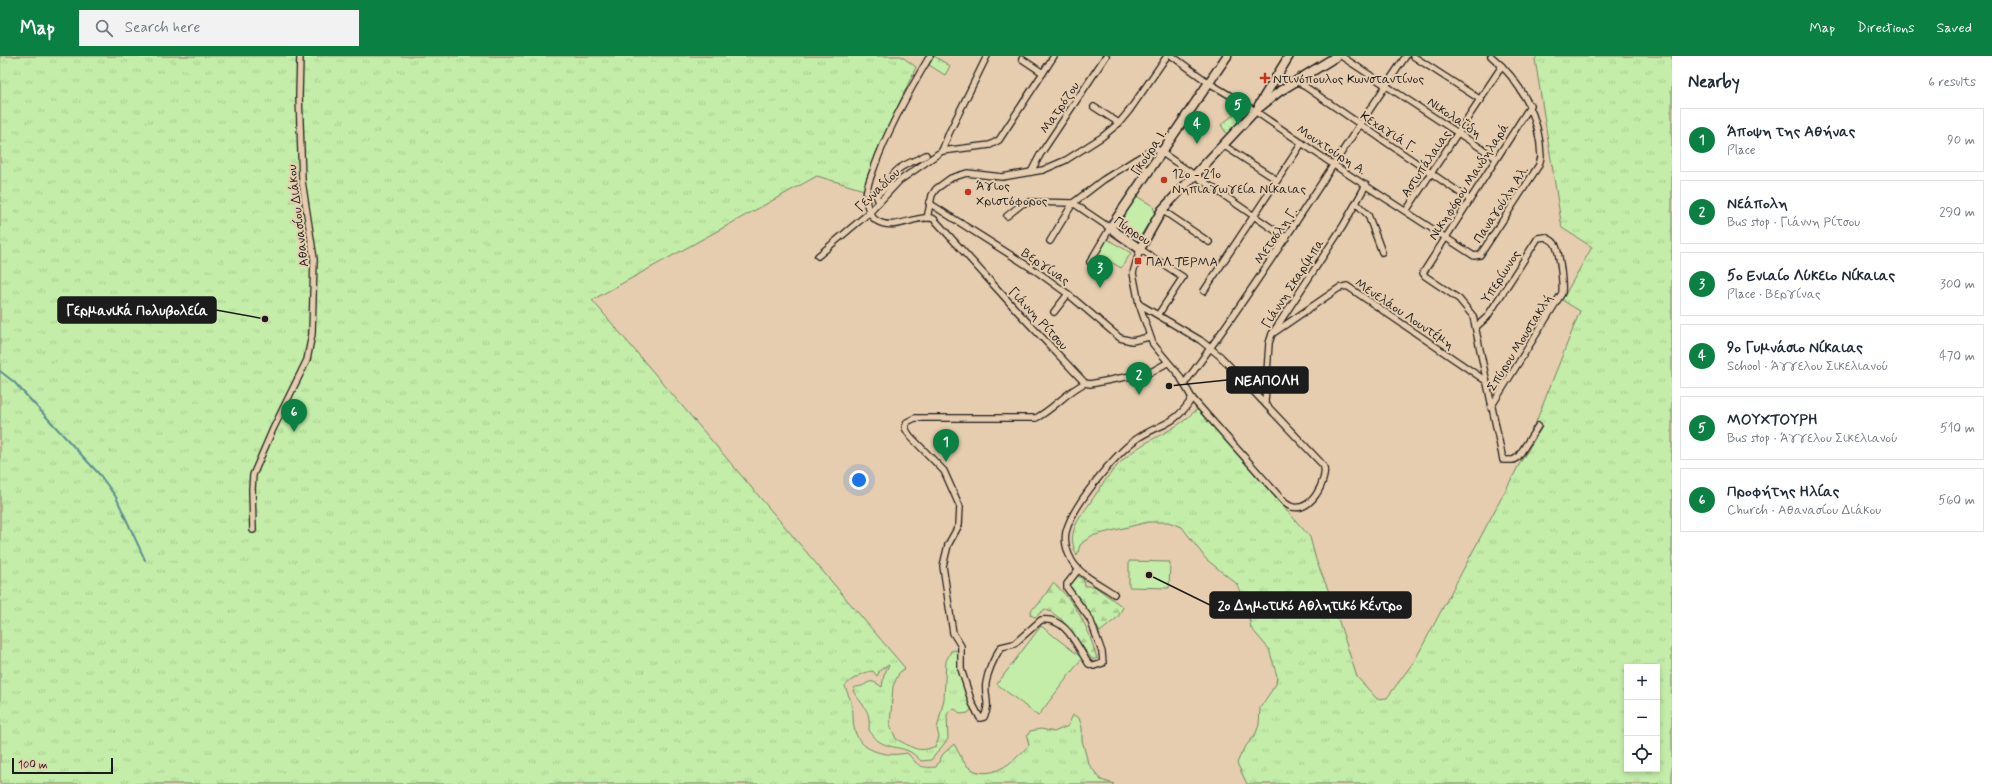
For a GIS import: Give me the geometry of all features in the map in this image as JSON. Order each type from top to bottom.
[{"type":"street","name":"Αθανασίου Διάκου","points":[[253,530],[252,489],[254,475],[273,429],[307,360],[312,334],[314,259],[302,181],[299,95],[300,56]]},
{"type":"street","points":[[930,56],[881,150],[867,187],[866,202],[870,212],[878,221],[885,224],[903,223],[927,218],[930,203],[936,189],[951,178],[960,174],[975,173],[1002,177],[1053,167],[1066,160],[1102,138],[1119,123],[1167,56]]},
{"type":"street","points":[[942,151],[952,126],[987,56]]},
{"type":"street","name":"Γενναδίου","points":[[818,256],[870,212],[898,181],[942,151],[990,145],[999,140],[1054,56]]},
{"type":"street","name":"Ματρόζου","points":[[1031,172],[1040,155],[1106,56]]},
{"type":"street","name":"Μουχτούρη Α.","points":[[1172,56],[1209,83],[1474,256],[1480,255]]},
{"type":"street","name":"Γκούρα Ι.","points":[[1090,262],[1110,228],[1226,56]]},
{"type":"street","points":[[1255,112],[1289,56]]},
{"type":"street","points":[[1139,304],[1211,348],[1265,402],[1326,468],[1324,478],[1312,500],[1305,507],[1294,509],[1285,503],[1192,398],[1184,384],[1149,337],[1139,304],[1132,273],[1140,249],[1162,210],[1223,145],[1255,112],[1275,95],[1337,56]]},
{"type":"street","name":"Νικολαΐδη","points":[[1340,56],[1459,132],[1496,158]]},
{"type":"street","name":"Μετσόλη Γ.","points":[[1184,384],[1211,348],[1286,238],[1334,165],[1358,124],[1406,56]]},
{"type":"street","points":[[1413,56],[1481,100]]},
{"type":"street","points":[[1491,56],[1502,66],[1531,105]]},
{"type":"street","points":[[1022,59],[1043,73]]},
{"type":"street","name":"Αστυπάλαιας","points":[[1406,211],[1481,100],[1502,66]]},
{"type":"street","name":"Κεχαγιά Γ.","points":[[1297,81],[1358,124],[1432,172],[1469,199]]},
{"type":"street","name":"Νικηφόρου Μανδηλαρά","points":[[1476,327],[1473,316],[1468,308],[1459,299],[1425,276],[1424,269],[1531,105]]},
{"type":"street","name":"Παναγούλη Αλ.","points":[[1480,255],[1539,165],[1540,150],[1531,105]]},
{"type":"street","points":[[1094,106],[1119,123]]},
{"type":"street","points":[[1204,291],[1276,180],[1302,143]]},
{"type":"street","points":[[1223,145],[1276,180]]},
{"type":"street","points":[[1050,241],[1073,203],[1103,180],[1155,148],[1286,238]]},
{"type":"street","points":[[879,202],[876,195],[890,184],[891,177],[898,168],[926,155]]},
{"type":"street","points":[[1135,160],[1149,172]]},
{"type":"street","name":"Γιάννη Σκαρίμπα","points":[[1265,402],[1269,343],[1272,334],[1366,185]]},
{"type":"street","points":[[1007,216],[1022,204],[1030,202],[1073,203]]},
{"type":"street","name":"Βεργίνας","points":[[930,203],[985,240],[1032,268],[1068,294],[1120,338],[1132,341],[1149,337]]},
{"type":"street","name":"Πύρρου","points":[[1073,203],[1183,277],[1158,315]]},
{"type":"street","points":[[1356,203],[1368,215],[1382,252]]},
{"type":"street","points":[[1162,210],[1210,242]]},
{"type":"street","name":"Γιάννη Ρίτσου","points":[[927,218],[934,219],[941,225],[1018,313],[1085,383]]},
{"type":"street","name":"Σπύρου Μουστακλή","points":[[1491,407],[1560,298],[1563,288],[1555,244],[1551,240],[1541,237]]},
{"type":"street","name":"Υπερίωνος","points":[[1476,327],[1487,317],[1541,237]]},
{"type":"street","name":"Μενελάου Λουντέμη","points":[[1272,334],[1339,288],[1347,286],[1486,381]]},
{"type":"street","points":[[1054,312],[1068,294]]},
{"type":"street","points":[[1476,327],[1491,407],[1502,458],[1504,461],[1518,457],[1538,426]]},
{"type":"street","points":[[1078,570],[1067,584],[1067,588],[1090,619],[1102,652],[1103,663],[1094,666],[1090,664],[1068,632],[1054,622],[1046,619],[1041,620],[1014,644],[1001,647],[992,661],[986,682],[988,706],[984,717],[980,718],[972,703],[961,669],[961,646],[953,633],[943,566],[947,549],[959,526],[960,507],[944,471],[910,436],[905,428],[907,422],[915,418],[1036,418],[1044,415],[1072,390],[1085,383],[1090,384],[1156,370],[1167,363]]},
{"type":"street","points":[[1114,594],[1078,570],[1068,553],[1066,533],[1068,525],[1099,476],[1126,448],[1140,437],[1175,419],[1185,409],[1192,398]]},
{"type":"green space","points":[[0,56],[901,56],[916,67],[876,153],[864,190],[817,176],[592,300],[905,668],[899,673],[893,686],[890,725],[896,739],[911,747],[919,749],[936,746],[939,737],[937,729],[944,699],[946,661],[951,651],[958,651],[973,707],[968,713],[961,714],[955,709],[949,711],[947,715],[948,739],[931,760],[921,761],[911,752],[886,745],[880,742],[869,730],[869,717],[866,709],[853,691],[855,687],[860,687],[868,682],[873,682],[882,687],[884,675],[889,665],[881,669],[877,676],[873,671],[866,672],[845,686],[851,703],[855,731],[863,744],[869,749],[884,754],[907,753],[919,765],[925,767],[936,767],[943,754],[954,744],[967,766],[975,771],[984,773],[992,772],[1009,764],[1029,745],[1027,737],[1030,731],[1041,729],[1054,732],[1068,726],[1073,715],[1079,718],[1082,728],[1082,740],[1088,763],[1101,780],[1114,784],[0,784]]},
{"type":"green space","points":[[934,56],[950,66],[945,75],[929,65]]},
{"type":"green space","points":[[1538,56],[1672,56],[1672,784],[1247,784],[1237,763],[1243,750],[1256,733],[1259,725],[1260,708],[1276,684],[1277,676],[1269,649],[1251,628],[1248,613],[1237,584],[1206,559],[1182,527],[1168,522],[1148,522],[1091,536],[1080,545],[1077,556],[1074,548],[1073,534],[1077,522],[1113,470],[1123,460],[1137,448],[1177,425],[1196,410],[1200,411],[1310,537],[1316,560],[1331,597],[1357,677],[1377,699],[1387,698],[1415,660],[1520,463],[1542,427],[1536,422],[1580,311],[1562,300],[1592,247],[1562,228],[1535,59]]},
{"type":"green space","points":[[1239,110],[1243,117],[1227,134],[1221,125]]},
{"type":"green space","points":[[1136,196],[1153,206],[1155,213],[1135,245],[1114,229]]},
{"type":"green space","points":[[1107,239],[1131,253],[1121,268],[1098,254]]},
{"type":"green space","points":[[1129,561],[1170,562],[1169,588],[1129,587]]},
{"type":"green space","points":[[1078,576],[1084,580],[1085,586],[1094,586],[1123,607],[1118,617],[1100,632],[1090,615],[1069,587]]},
{"type":"green space","points":[[1053,583],[1069,599],[1081,617],[1090,637],[1097,659],[1092,659],[1072,631],[1053,613],[1045,609],[1035,617],[1030,615],[1032,609],[1038,605]]},
{"type":"green space","points":[[1041,626],[1082,658],[1038,716],[997,684]]},
{"type":"waterway","points":[[0,371],[14,382],[100,475],[116,497],[145,560]]},
{"type":"place","name":"Ντινόπουλος Κωνσταντίνος","points":[[1265,78]]},
{"type":"place","name":"ΜΟΥΧΤΟΥΡΗ","points":[[1238,125]]},
{"type":"place","name":"9ο Γυμνάσιο Νίκαιας","points":[[1197,144]]},
{"type":"place","name":"12ο - 21ο Νηπιαγωγεία Νίκαιας","points":[[1164,180]]},
{"type":"place","name":"Άγιος Χριστόφορος","points":[[968,192]]},
{"type":"place","name":"ΠΑΛ.ΤΕΡΜΑ","points":[[1138,261]]},
{"type":"place","name":"5ο Ενιαίο Λύκειο Νίκαιας","points":[[1100,288]]},
{"type":"place","name":"Γερμανικά Πολυβολεία","points":[[265,319]]},
{"type":"place","name":"ΝΕΑΠΟΛΗ","points":[[1169,386]]},
{"type":"place","name":"Νεάπολη","points":[[1139,395]]},
{"type":"place","name":"Προφήτης Ηλίας","points":[[294,432]]},
{"type":"place","name":"Άποψη της Αθήνας","points":[[946,462]]},
{"type":"place","name":"2o Δημοτικό Αθλητικό Κέντρο","points":[[1149,575]]}]
